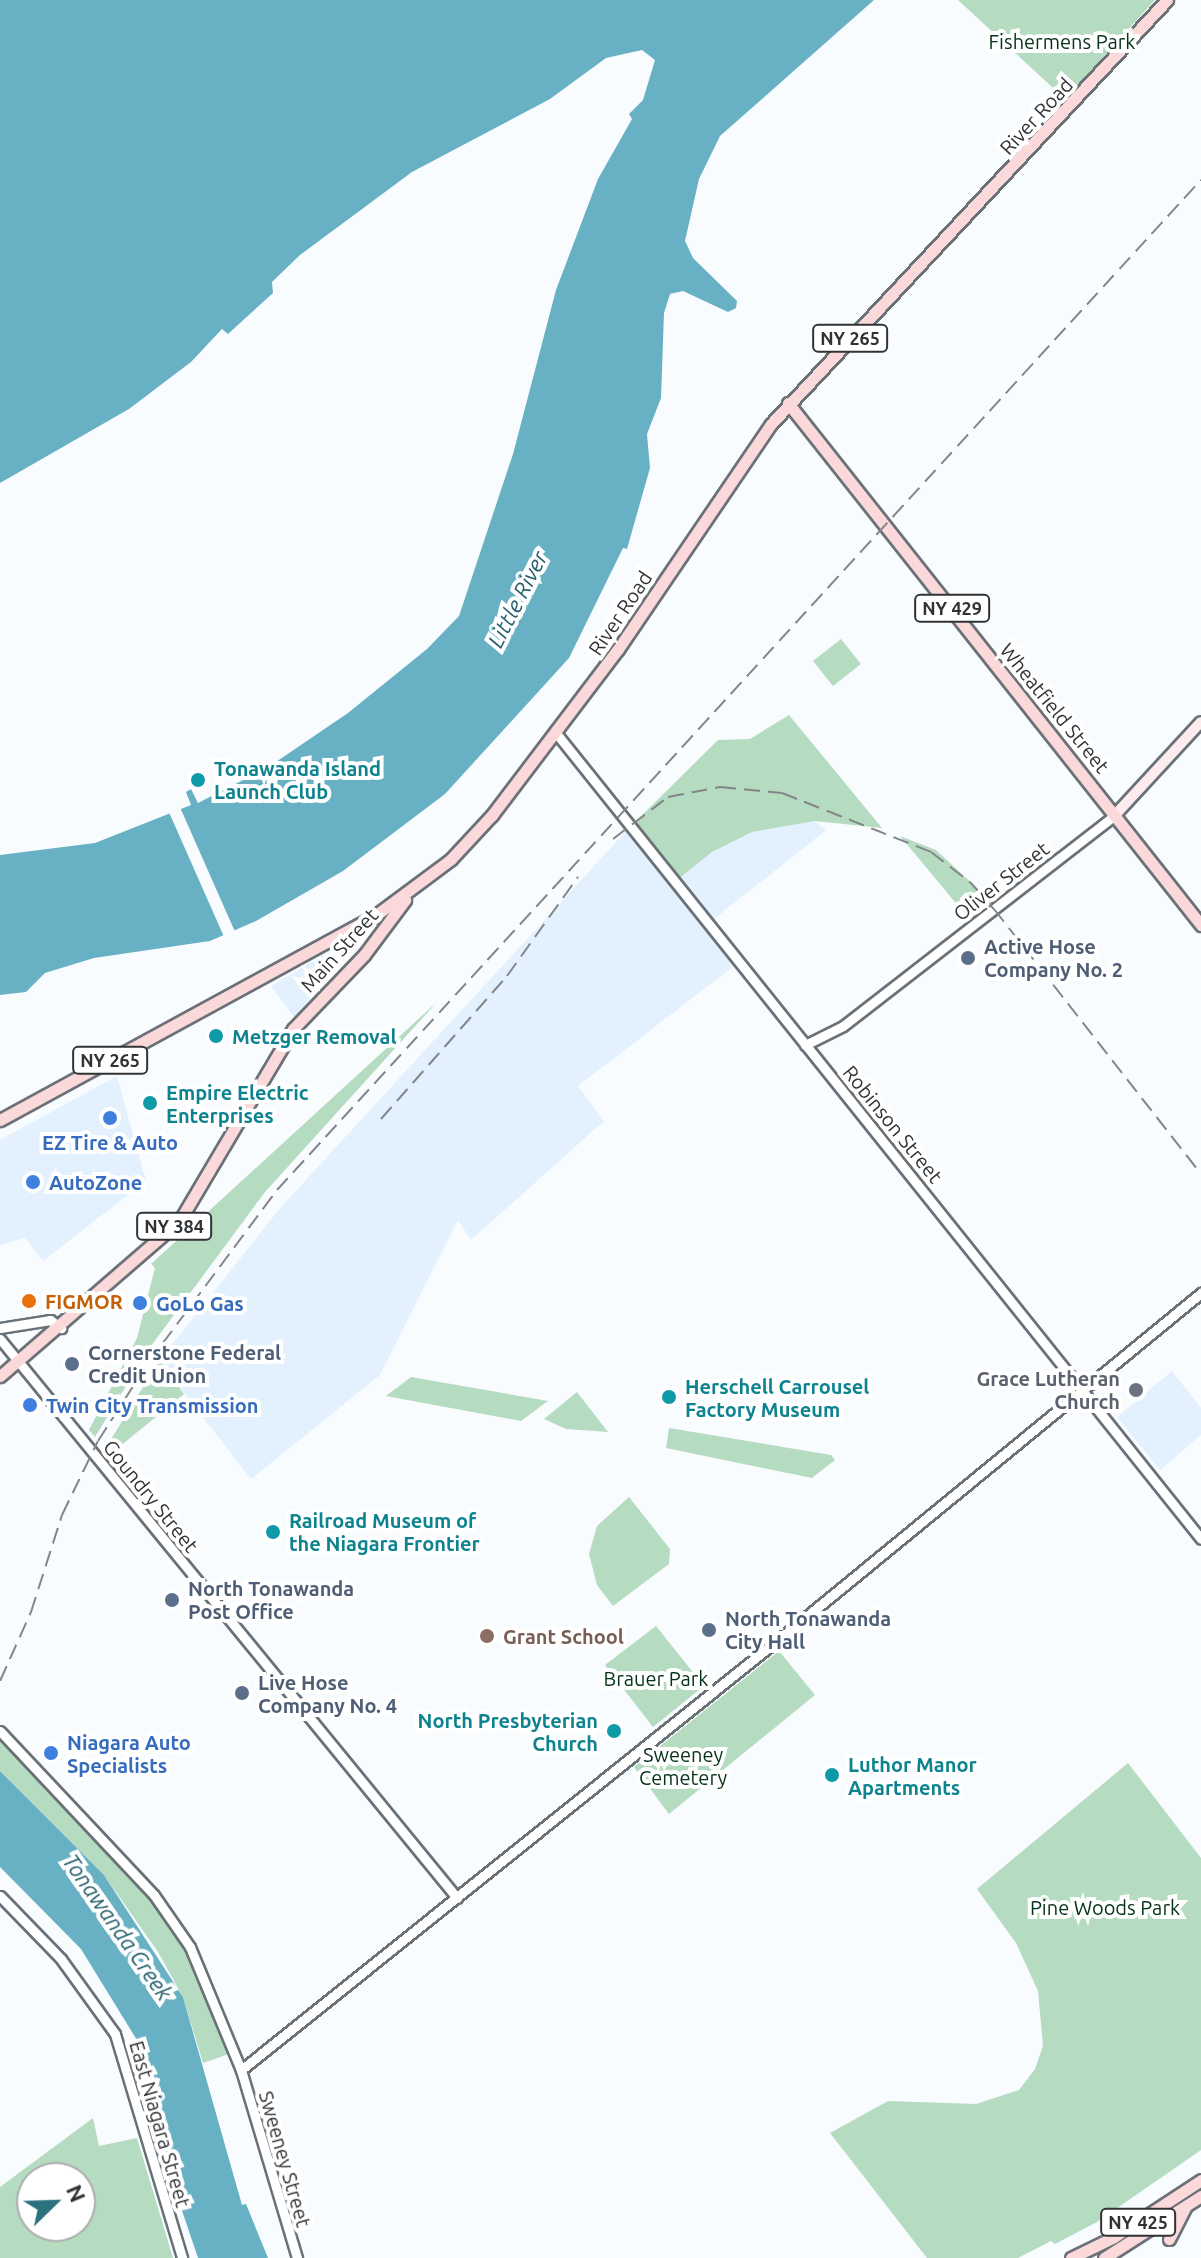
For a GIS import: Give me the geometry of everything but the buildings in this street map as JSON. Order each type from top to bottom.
[{"type":"main road","name":"River Road","points":[[0,1120],[410,893],[468,843],[556,733],[788,403],[1167,0]]},
{"type":"main road","name":"Wheatfield Street","points":[[788,403],[1201,925]]},
{"type":"main road","name":"Oliver Street","points":[[1116,814],[1201,722]]},
{"type":"main road","name":"Main Street","points":[[61,1328],[180,1220],[293,1029],[364,955],[410,893]]},
{"type":"main road","name":"NY 384","points":[[0,1376],[61,1328]]},
{"type":"main road","name":"NY 425","points":[[1071,2258],[1114,2237],[1201,2180]]},
{"type":"main road","name":"NY 425","points":[[1104,2258],[1201,2196]]},
{"type":"main road","points":[[1169,2239],[1186,2207]]},
{"type":"street","name":"Robinson Street","points":[[556,733],[1201,1539]]},
{"type":"street","name":"Oliver Street","points":[[805,1045],[843,1026],[1116,814]]},
{"type":"street","points":[[241,2070],[1201,1293]]},
{"type":"street","points":[[0,1328],[50,1320],[61,1328]]},
{"type":"street","name":"Goundry Street","points":[[0,1339],[457,1898]]},
{"type":"street","name":"Sweeney Street","points":[[0,1731],[154,1895],[201,1967],[241,2070],[297,2258]]},
{"type":"street","name":"East Niagara Street","points":[[0,1896],[61,1959],[115,2034],[182,2258]]},
{"type":"shaded area","points":[[815,821],[826,830],[704,927],[734,966],[578,1086],[604,1121],[471,1240],[458,1220],[380,1375],[251,1479],[159,1361],[281,1207],[627,830],[672,884],[712,852],[752,832]]},
{"type":"shaded area","points":[[329,952],[337,968],[294,1017],[271,986]]},
{"type":"shaded area","points":[[117,1076],[146,1181],[43,1261],[25,1238],[0,1245],[0,1140]]},
{"type":"shaded area","points":[[1172,1371],[1201,1408],[1201,1435],[1160,1470],[1117,1417]]},
{"type":"green space","name":"Fishermens Park","points":[[958,0],[1155,0],[1065,99]]},
{"type":"green space","points":[[841,639],[861,664],[833,686],[813,661]]},
{"type":"green space","points":[[789,715],[882,828],[815,821],[752,832],[712,852],[672,884],[627,830],[718,740],[750,739]]},
{"type":"green space","points":[[900,836],[936,850],[992,902],[969,919]]},
{"type":"green space","points":[[437,1002],[265,1192],[148,1350],[95,1437],[89,1430],[137,1338],[155,1268],[151,1264]]},
{"type":"green space","points":[[159,1361],[184,1394],[108,1456],[105,1449]]},
{"type":"green space","points":[[411,1377],[548,1401],[521,1421],[386,1396]]},
{"type":"green space","points":[[577,1392],[608,1432],[566,1429],[544,1419]]},
{"type":"green space","points":[[669,1428],[831,1455],[835,1460],[812,1478],[666,1448]]},
{"type":"green space","points":[[629,1497],[670,1549],[669,1564],[613,1606],[597,1585],[589,1554],[597,1526]]},
{"type":"green space","name":"Brauer Park","points":[[656,1626],[704,1686],[653,1727],[605,1665]]},
{"type":"green space","name":"Sweeney Cemetery","points":[[779,1651],[815,1695],[669,1814],[634,1767]]},
{"type":"green space","points":[[0,1740],[138,1885],[187,1949],[229,2054],[203,2063],[183,1997],[158,1952],[104,1875],[0,1771]]},
{"type":"green space","name":"Pine Woods Park","points":[[1128,1763],[1201,1858],[1201,2150],[1097,2222],[1055,2244],[1051,2241],[1018,2258],[927,2258],[830,2133],[888,2101],[976,2104],[1019,2090],[1035,2069],[1043,2046],[1038,1991],[1016,1943],[977,1889]]},
{"type":"green space","points":[[93,2118],[99,2146],[137,2138],[173,2258],[0,2258],[0,2187],[16,2175],[16,2242],[96,2242],[96,2162],[34,2162]]},
{"type":"water","name":"Little River","points":[[0,0],[874,0],[720,136],[699,179],[685,241],[693,258],[737,301],[736,308],[728,312],[683,291],[670,294],[664,313],[661,398],[647,434],[650,468],[627,549],[623,548],[569,658],[445,794],[343,871],[256,921],[210,941],[94,958],[45,973],[26,992],[0,995],[0,855],[95,843],[191,805],[186,792],[191,789],[198,803],[267,768],[348,713],[427,649],[459,616],[513,454],[556,290],[598,179],[632,119],[629,114],[643,100],[655,60],[642,50],[606,58],[550,99],[412,172],[300,255],[272,282],[273,293],[228,334],[222,329],[191,362],[129,409],[0,483]]},
{"type":"water","name":"Tonawanda Creek","points":[[0,1771],[104,1875],[183,1997],[242,2205],[246,2204],[268,2258],[198,2258],[167,2166],[148,2058],[81,1949],[0,1867]]},
{"type":"pier","points":[[179,805],[236,934],[225,939],[168,810]]},
{"type":"railway","points":[[0,1681],[31,1612],[62,1515],[98,1441],[148,1363],[277,1190],[1201,180]]},
{"type":"railway","points":[[613,839],[668,797],[720,787],[782,793],[931,852],[971,883],[994,909],[1201,1174]]},
{"type":"railway","points":[[381,1119],[507,976],[578,877]]},
{"type":"place","name":"Tonawanda Island Launch Club","points":[[198,780]]},
{"type":"place","name":"Active Hose Company No. 2","points":[[968,958]]},
{"type":"place","name":"Metzger Removal","points":[[216,1036]]},
{"type":"place","name":"Empire Electric Enterprises","points":[[150,1103]]},
{"type":"place","name":"EZ Tire & Auto","points":[[110,1118]]},
{"type":"place","name":"AutoZone","points":[[33,1182]]},
{"type":"place","name":"FIGMOR","points":[[29,1301]]},
{"type":"place","name":"GoLo Gas","points":[[140,1303]]},
{"type":"place","name":"Cornerstone Federal Credit Union","points":[[72,1364]]},
{"type":"place","name":"Grace Lutheran Church","points":[[1136,1390]]},
{"type":"place","name":"Herschell Carrousel Factory Museum","points":[[669,1397]]},
{"type":"place","name":"Twin City Transmission","points":[[30,1405]]},
{"type":"place","name":"Railroad Museum of the Niagara Frontier","points":[[273,1532]]},
{"type":"place","name":"North Tonawanda Post Office","points":[[172,1600]]},
{"type":"place","name":"North Tonawanda City Hall","points":[[709,1630]]},
{"type":"place","name":"Grant School","points":[[487,1636]]},
{"type":"place","name":"Live Hose Company No. 4","points":[[242,1693]]},
{"type":"place","name":"North Presbyterian Church","points":[[614,1731]]},
{"type":"place","name":"Niagara Auto Specialists","points":[[51,1753]]},
{"type":"place","name":"Luthor Manor Apartments","points":[[832,1775]]}]
